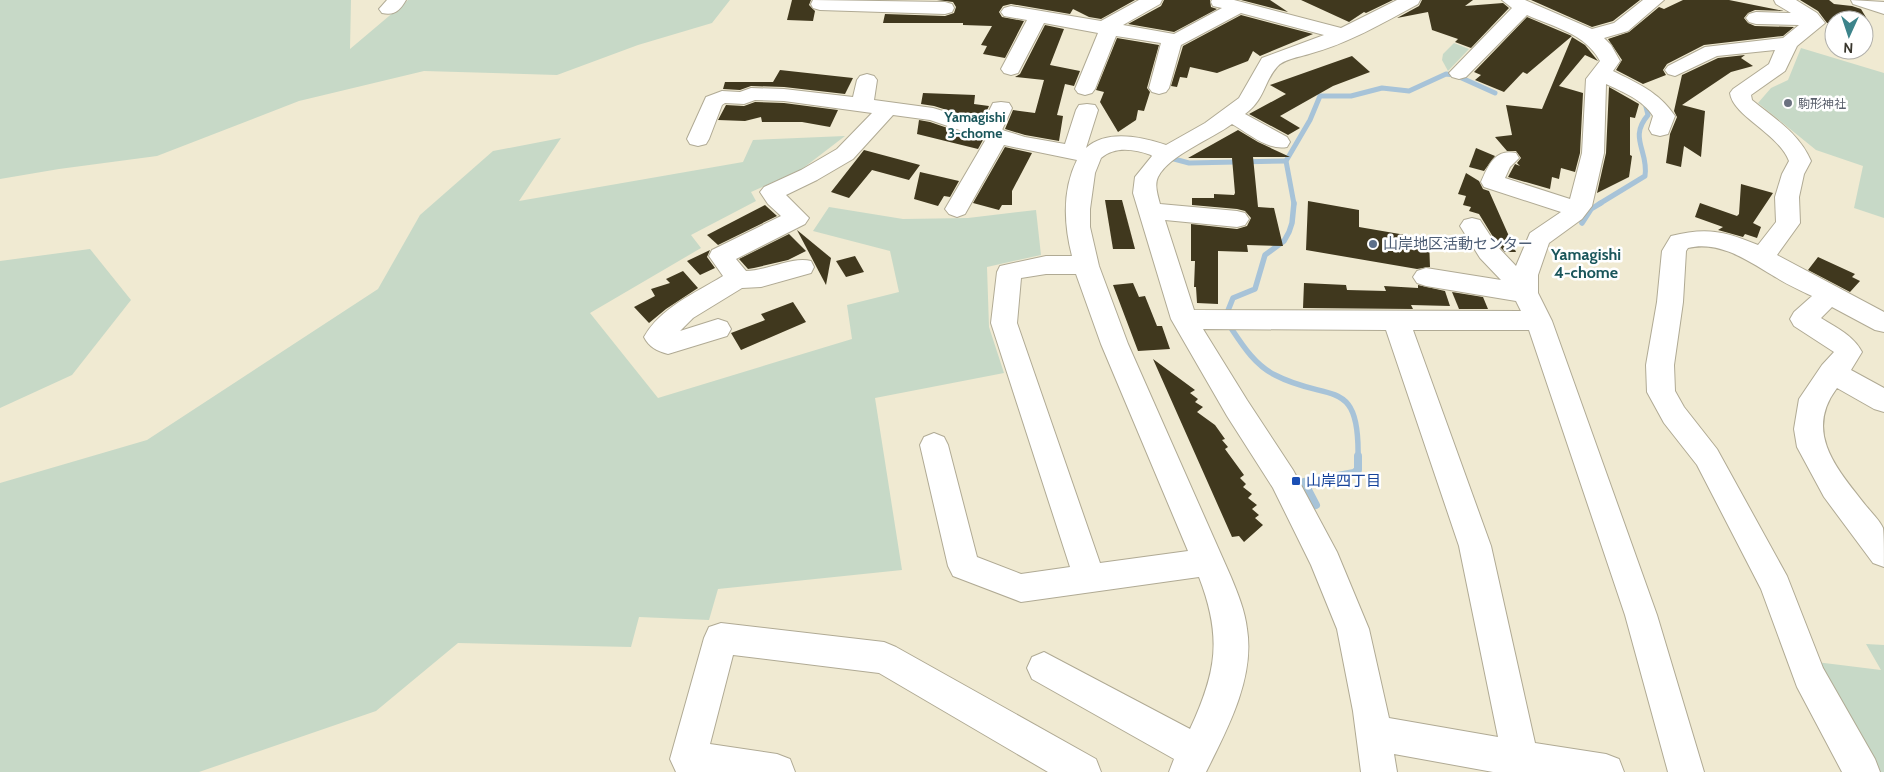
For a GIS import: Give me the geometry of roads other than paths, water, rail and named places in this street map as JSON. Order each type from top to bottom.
[{"type":"street","points":[[1044,668],[1192,762],[1228,678],[1232,630],[1224,605],[1208,562],[1111,335],[1087,265],[1077,214],[1086,99],[1106,28],[1153,0]]},
{"type":"street","points":[[1215,0],[1247,6],[1283,19],[1342,34]]},
{"type":"street","points":[[1379,772],[1374,733],[1353,629],[1326,562],[1284,479],[1237,408],[1184,319],[1145,193],[1146,177],[1167,154],[1213,128],[1248,102],[1270,62],[1281,56],[1310,48],[1342,34],[1411,0]]},
{"type":"street","points":[[1590,36],[1621,27],[1655,0]]},
{"type":"street","points":[[1783,0],[1813,20]]},
{"type":"street","points":[[1860,0],[1884,8]]},
{"type":"street","points":[[820,4],[936,3]]},
{"type":"street","points":[[1459,74],[1517,4],[1590,36],[1607,53],[1610,61],[1596,79],[1594,153],[1578,209],[1574,214],[1539,239],[1524,275],[1525,290],[1539,322],[1641,615],[1686,772]]},
{"type":"street","points":[[1011,69],[1037,8],[1106,28],[1177,40],[1247,6]]},
{"type":"street","points":[[1756,18],[1813,20]]},
{"type":"street","points":[[1258,30],[1283,19]]},
{"type":"street","points":[[1675,70],[1712,51],[1788,42],[1815,23],[1813,20]]},
{"type":"street","points":[[1158,88],[1172,40]]},
{"type":"street","points":[[1762,257],[1788,223],[1787,197],[1800,161],[1792,146],[1781,134],[1741,100],[1740,93],[1778,67],[1788,42]]},
{"type":"street","points":[[1600,73],[1630,88],[1657,105],[1664,116],[1660,129]]},
{"type":"street","points":[[862,106],[867,80]]},
{"type":"street","points":[[698,138],[713,101],[722,98],[784,95],[933,114],[1021,143],[1082,155],[1107,146],[1136,143],[1148,145],[1167,154]]},
{"type":"street","points":[[740,121],[749,96]]},
{"type":"street","points":[[957,209],[994,134],[1000,108]]},
{"type":"street","points":[[802,267],[745,281],[738,279],[720,256],[797,218],[776,199],[772,192],[809,175],[845,154],[887,109]]},
{"type":"street","points":[[1230,115],[1279,142]]},
{"type":"street","points":[[1508,158],[1501,164],[1492,182],[1578,209]]},
{"type":"street","points":[[1150,210],[1237,219]]},
{"type":"street","points":[[1472,226],[1477,238],[1494,259],[1525,290]]},
{"type":"street","points":[[1862,772],[1809,676],[1776,586],[1707,457],[1674,415],[1661,392],[1660,365],[1670,302],[1674,251],[1680,242],[1704,236],[1711,238],[1762,257],[1829,295],[1884,323]]},
{"type":"street","points":[[1087,265],[1046,265],[1009,272],[1004,323],[1089,578]]},
{"type":"street","points":[[1426,277],[1525,290]]},
{"type":"street","points":[[718,329],[668,344],[657,337],[684,310],[738,279]]},
{"type":"street","points":[[1829,295],[1802,319],[1845,346],[1849,352],[1813,399],[1808,429],[1811,448],[1835,488],[1884,553]]},
{"type":"street","points":[[1184,319],[1539,322]]},
{"type":"street","points":[[1396,320],[1475,546],[1522,766]]},
{"type":"street","points":[[1832,372],[1884,401]]},
{"type":"street","points":[[934,445],[964,566],[1021,588],[1208,562]]},
{"type":"street","points":[[777,772],[688,759],[721,638],[884,658],[1083,772]]},
{"type":"street","points":[[1374,733],[1522,766],[1606,772]]},
{"type":"waterway","points":[[1286,161],[1310,120],[1320,96],[1351,96],[1382,88],[1409,91],[1446,74],[1455,75],[1495,93]]},
{"type":"waterway","points":[[1599,204],[1645,176],[1644,159],[1639,138],[1642,123],[1648,115],[1645,103]]},
{"type":"waterway","points":[[1174,159],[1189,163],[1286,161]]},
{"type":"waterway","points":[[1286,161],[1294,204]]},
{"type":"waterway","points":[[1582,223],[1591,209],[1601,203]]},
{"type":"waterway","points":[[1227,313],[1233,298],[1255,289],[1265,255],[1284,241],[1289,232],[1294,204]]},
{"type":"waterway","points":[[1231,328],[1250,354],[1268,371],[1294,383],[1337,396],[1347,403],[1353,414],[1357,432],[1358,458]]},
{"type":"waterway","points":[[1316,505],[1304,482],[1354,473],[1358,470],[1358,458]]},
{"type":"place","name":"駒形神社","points":[[1788,103]]},
{"type":"place","name":"山岸地区活動センター","points":[[1373,244]]},
{"type":"place","name":"山岸四丁目","points":[[1296,481]]},
{"type":"district","name":"Yamagishi 3-chome","points":[[975,126]]},
{"type":"district","name":"Yamagishi 4-chome","points":[[1586,263]]}]
